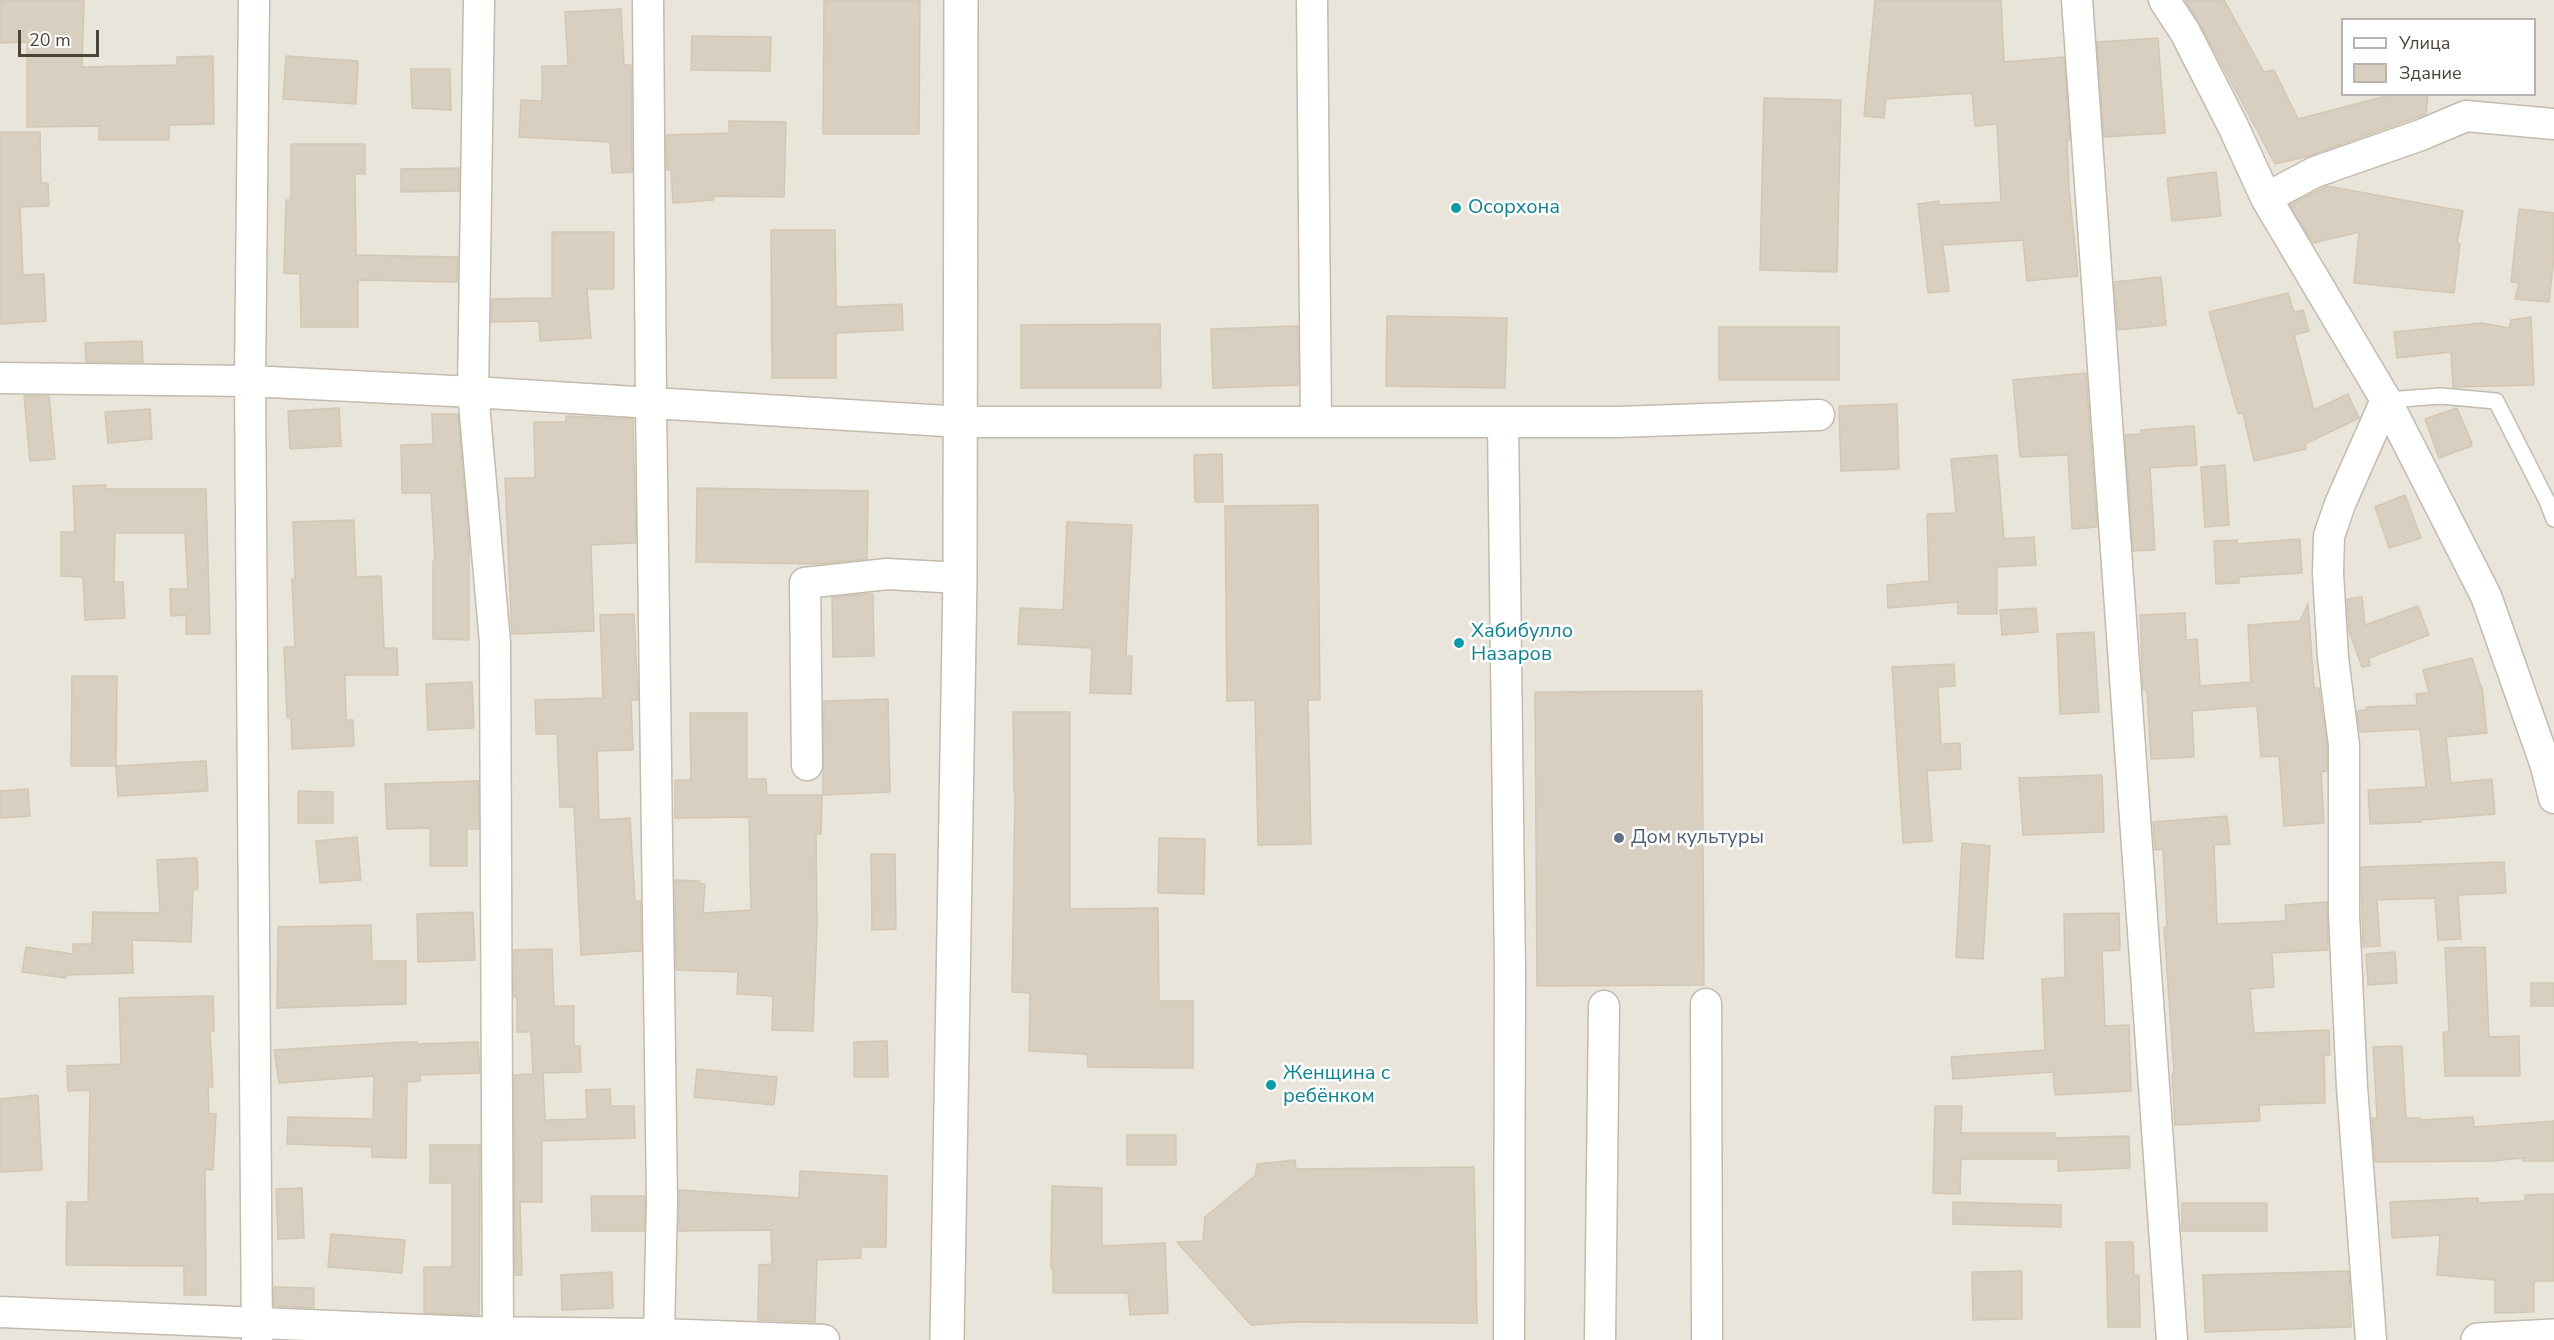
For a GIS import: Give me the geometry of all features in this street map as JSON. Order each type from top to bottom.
[{"type":"street","points":[[254,0],[250,381],[257,1332]]},
{"type":"street","points":[[479,0],[473,392],[495,643],[481,1335]]},
{"type":"street","points":[[648,0],[662,1201],[673,1336]]},
{"type":"street","points":[[947,1340],[962,422],[961,0]]},
{"type":"street","points":[[1312,0],[1316,422]]},
{"type":"street","points":[[2077,0],[2172,1340]]},
{"type":"street","points":[[2164,0],[2184,32],[2222,105],[2266,198],[2386,400],[2486,596],[2546,763],[2554,798]]},
{"type":"street","points":[[2266,198],[2315,172],[2421,135],[2466,116],[2554,124]]},
{"type":"street","points":[[0,378],[250,381],[473,392],[962,422],[1618,422],[1819,415]]},
{"type":"street","points":[[2371,1340],[2352,1087],[2344,925],[2344,745],[2333,658],[2328,573],[2329,536],[2340,504],[2386,400]]},
{"type":"street","points":[[1503,422],[1510,971],[1509,1340]]},
{"type":"street","points":[[807,765],[805,583],[887,574],[960,578]]},
{"type":"street","points":[[1706,1004],[1707,1340]]},
{"type":"street","points":[[1600,1340],[1604,1006]]},
{"type":"street","points":[[0,1312],[257,1332],[673,1336],[824,1340]]},
{"type":"street","points":[[2478,1340],[2554,1336]]},
{"type":"lane","points":[[2386,400],[2441,396],[2496,401],[2554,519]]},
{"type":"shaded area","points":[[0,0],[2554,0],[2554,1340],[0,1340]]},
{"type":"building","points":[[0,0],[84,0],[82,67],[177,65],[177,57],[213,56],[214,124],[169,125],[169,140],[99,140],[99,126],[27,127],[27,42],[0,43]]},
{"type":"building","points":[[824,0],[920,0],[919,134],[823,134]]},
{"type":"building","points":[[1875,0],[2001,0],[2004,62],[2064,57],[2070,140],[2067,140],[2069,189],[2078,276],[2027,281],[2023,240],[1943,245],[1949,291],[1928,293],[1918,204],[1939,201],[1939,205],[2001,202],[1997,124],[1975,126],[1972,93],[1886,99],[1884,118],[1864,116]]},
{"type":"building","points":[[2185,0],[2224,0],[2264,72],[2274,70],[2298,119],[2386,96],[2428,96],[2426,114],[2306,157],[2275,164]]},
{"type":"building","points":[[621,9],[624,65],[631,65],[632,172],[612,173],[610,142],[519,137],[521,100],[542,101],[542,66],[568,66],[565,12]]},
{"type":"building","points":[[692,36],[771,37],[770,71],[691,70]]},
{"type":"building","points":[[2158,38],[2165,133],[2104,137],[2097,42]]},
{"type":"building","points":[[286,56],[358,61],[356,104],[283,99]]},
{"type":"building","points":[[411,69],[450,69],[451,110],[412,108]]},
{"type":"building","points":[[1764,98],[1841,100],[1837,272],[1760,270]]},
{"type":"building","points":[[729,121],[786,122],[784,197],[713,196],[714,200],[673,203],[671,170],[667,170],[666,135],[729,133]]},
{"type":"building","points":[[0,132],[40,132],[41,183],[48,183],[49,206],[20,207],[23,275],[44,274],[46,321],[0,324]]},
{"type":"building","points":[[291,144],[365,144],[365,174],[355,174],[356,255],[458,257],[457,282],[358,280],[358,327],[301,327],[300,274],[284,273],[286,200],[291,200]]},
{"type":"building","points":[[459,168],[459,191],[401,192],[401,169]]},
{"type":"building","points":[[2216,172],[2221,216],[2172,221],[2167,178]]},
{"type":"building","points":[[2327,186],[2463,211],[2457,243],[2460,244],[2454,293],[2354,283],[2359,232],[2313,243],[2290,205]]},
{"type":"building","points":[[2519,209],[2554,213],[2554,257],[2549,302],[2515,299],[2519,283],[2511,282]]},
{"type":"building","points":[[771,230],[835,230],[836,307],[902,304],[903,330],[836,333],[836,378],[772,378]]},
{"type":"building","points":[[552,232],[614,232],[614,289],[587,289],[591,338],[540,341],[539,321],[491,322],[492,299],[552,298]]},
{"type":"building","points":[[2161,277],[2166,325],[2118,330],[2114,282]]},
{"type":"building","points":[[2288,293],[2294,312],[2303,310],[2309,331],[2294,335],[2314,410],[2348,394],[2359,418],[2305,444],[2306,449],[2254,461],[2243,413],[2238,414],[2209,312]]},
{"type":"building","points":[[1387,316],[1507,318],[1505,388],[1386,386]]},
{"type":"building","points":[[2531,317],[2534,385],[2453,387],[2451,352],[2397,358],[2394,332],[2482,323],[2509,328],[2511,320]]},
{"type":"building","points":[[1160,324],[1161,388],[1021,388],[1021,325]]},
{"type":"building","points":[[1298,326],[1298,385],[1213,388],[1211,329]]},
{"type":"building","points":[[1719,327],[1839,327],[1839,380],[1719,380]]},
{"type":"building","points":[[142,341],[143,362],[86,362],[85,343]]},
{"type":"building","points":[[2086,373],[2097,527],[2072,529],[2068,455],[2020,457],[2013,380]]},
{"type":"building","points":[[24,396],[49,396],[55,459],[30,461]]},
{"type":"building","points":[[1897,404],[1899,469],[1841,471],[1839,406]]},
{"type":"building","points":[[339,408],[341,446],[290,449],[288,411]]},
{"type":"building","points":[[2457,408],[2472,446],[2439,458],[2425,419]]},
{"type":"building","points":[[150,409],[152,439],[108,443],[105,412]]},
{"type":"building","points":[[432,414],[458,414],[469,544],[469,640],[433,639],[433,561],[435,561],[431,493],[402,493],[401,445],[433,444]]},
{"type":"building","points":[[566,416],[633,419],[636,543],[591,545],[594,631],[512,634],[505,478],[535,478],[534,422],[566,422]]},
{"type":"building","points":[[2194,426],[2197,465],[2150,468],[2155,550],[2133,551],[2125,435],[2142,434],[2141,430]]},
{"type":"building","points":[[1222,454],[1223,502],[1195,502],[1194,455]]},
{"type":"building","points":[[1997,455],[2004,539],[2034,537],[2036,565],[1997,567],[1997,614],[1958,614],[1958,602],[1888,608],[1887,585],[1929,581],[1927,514],[1956,513],[1951,459]]},
{"type":"building","points":[[2225,465],[2229,525],[2205,527],[2201,467]]},
{"type":"building","points":[[106,485],[106,489],[206,489],[210,634],[186,634],[186,615],[171,616],[170,589],[188,589],[185,533],[115,533],[114,582],[123,582],[125,618],[85,620],[83,577],[61,576],[61,532],[75,532],[73,486]]},
{"type":"building","points":[[697,488],[868,491],[867,559],[817,564],[696,562]]},
{"type":"building","points":[[2405,495],[2421,538],[2389,548],[2375,507]]},
{"type":"building","points":[[1318,505],[1320,700],[1308,700],[1311,844],[1258,845],[1255,700],[1227,701],[1225,506]]},
{"type":"building","points":[[354,520],[356,577],[381,576],[384,648],[397,648],[398,675],[345,675],[346,720],[353,720],[354,746],[292,749],[291,718],[287,718],[284,647],[295,647],[292,579],[295,579],[293,522]]},
{"type":"building","points":[[1067,522],[1132,525],[1126,656],[1132,656],[1131,694],[1090,693],[1092,648],[1018,644],[1020,608],[1063,610]]},
{"type":"building","points":[[2300,539],[2302,573],[2239,577],[2239,583],[2216,584],[2214,541],[2237,540],[2237,544]]},
{"type":"building","points":[[873,594],[874,656],[833,657],[832,597]]},
{"type":"building","points":[[2362,597],[2365,625],[2418,606],[2429,635],[2369,658],[2370,666],[2362,667],[2349,631],[2347,599]]},
{"type":"building","points":[[2308,604],[2314,688],[2319,688],[2327,746],[2327,771],[2321,772],[2324,823],[2284,826],[2279,756],[2261,757],[2257,706],[2192,711],[2194,757],[2151,759],[2147,690],[2143,690],[2140,615],[2185,613],[2186,640],[2197,639],[2200,686],[2251,682],[2248,625],[2300,621]]},
{"type":"building","points":[[2036,608],[2038,632],[2002,635],[2000,610]]},
{"type":"building","points":[[634,614],[638,700],[631,700],[633,750],[597,751],[599,820],[630,818],[635,901],[641,901],[641,951],[581,955],[574,807],[560,807],[557,734],[536,734],[535,700],[603,698],[600,615]]},
{"type":"building","points":[[2094,632],[2099,712],[2060,714],[2057,634]]},
{"type":"building","points":[[2472,658],[2482,687],[2487,733],[2446,737],[2451,783],[2492,779],[2495,814],[2421,820],[2421,822],[2370,824],[2368,790],[2426,787],[2420,729],[2360,732],[2357,711],[2366,710],[2366,707],[2417,705],[2416,694],[2429,693],[2423,670]]},
{"type":"building","points":[[1954,664],[1955,686],[1938,687],[1941,744],[1960,743],[1961,769],[1927,771],[1932,841],[1903,843],[1892,667]]},
{"type":"building","points":[[72,676],[117,676],[116,766],[71,766]]},
{"type":"building","points":[[472,682],[474,728],[428,730],[426,684]]},
{"type":"building","name":"Дом культуры","points":[[1702,691],[1704,985],[1537,986],[1535,692]]},
{"type":"building","points":[[888,699],[890,792],[823,795],[824,701]]},
{"type":"building","points":[[1013,712],[1070,712],[1070,909],[1158,908],[1159,1001],[1193,1001],[1193,1068],[1088,1067],[1087,1054],[1029,1051],[1030,993],[1012,992],[1015,792]]},
{"type":"building","points":[[690,713],[747,713],[747,779],[766,779],[767,795],[822,795],[821,834],[816,834],[817,927],[813,1031],[772,1030],[773,996],[737,994],[738,972],[676,970],[675,880],[700,881],[700,884],[705,884],[703,913],[751,910],[749,817],[675,818],[675,780],[691,780]]},
{"type":"building","points":[[206,761],[208,791],[118,796],[116,766]]},
{"type":"building","points":[[2102,775],[2104,832],[2023,835],[2019,778]]},
{"type":"building","points":[[478,781],[479,829],[467,829],[467,866],[430,866],[430,828],[387,829],[385,784]]},
{"type":"building","points":[[28,789],[30,816],[0,818],[0,791]]},
{"type":"building","points":[[298,791],[333,792],[333,823],[298,823]]},
{"type":"building","points":[[2227,816],[2230,844],[2214,845],[2217,924],[2286,921],[2285,905],[2327,902],[2328,950],[2272,953],[2274,987],[2250,989],[2254,1033],[2329,1030],[2330,1055],[2324,1056],[2325,1103],[2259,1105],[2260,1121],[2175,1125],[2172,1074],[2174,1073],[2164,927],[2167,927],[2163,849],[2155,850],[2153,822]]},
{"type":"building","points":[[357,837],[361,880],[320,883],[316,841]]},
{"type":"building","points":[[1159,838],[1205,839],[1204,894],[1158,893]]},
{"type":"building","points":[[1962,843],[1990,846],[1983,959],[1956,957]]},
{"type":"building","points":[[871,854],[895,854],[896,929],[872,930]]},
{"type":"building","points":[[197,858],[198,889],[193,890],[191,942],[132,940],[133,973],[66,975],[66,978],[22,972],[26,947],[73,954],[73,944],[92,944],[93,912],[160,913],[157,860]]},
{"type":"building","points":[[2504,862],[2506,893],[2458,895],[2461,939],[2438,940],[2435,898],[2377,900],[2380,946],[2363,947],[2361,867]]},
{"type":"building","points":[[473,912],[475,960],[418,962],[417,914]]},
{"type":"building","points":[[2119,913],[2120,950],[2102,951],[2105,1026],[2129,1025],[2131,1091],[2055,1095],[2053,1072],[1953,1079],[1951,1057],[2045,1050],[2042,979],[2065,977],[2064,914]]},
{"type":"building","points":[[371,925],[372,961],[406,961],[406,1004],[277,1008],[278,927]]},
{"type":"building","points":[[2485,947],[2489,1037],[2519,1036],[2520,1076],[2445,1076],[2443,1032],[2449,1032],[2445,948]]},
{"type":"building","points":[[552,949],[554,1006],[574,1006],[574,1046],[580,1046],[581,1072],[543,1073],[545,1120],[587,1119],[586,1090],[610,1089],[611,1106],[634,1106],[635,1138],[542,1141],[542,1202],[520,1202],[522,1275],[515,1275],[514,1075],[533,1074],[531,1032],[517,1032],[514,950]]},
{"type":"building","points":[[2395,952],[2397,983],[2368,985],[2366,954]]},
{"type":"building","points":[[2531,983],[2554,983],[2554,1006],[2531,1006]]},
{"type":"building","points":[[213,996],[214,1031],[210,1031],[213,1087],[208,1087],[209,1114],[216,1114],[213,1170],[205,1169],[206,1295],[184,1295],[184,1266],[66,1265],[67,1202],[88,1202],[90,1090],[68,1091],[67,1066],[121,1064],[119,998]]},
{"type":"building","points":[[887,1041],[888,1077],[854,1077],[854,1042]]},
{"type":"building","points":[[417,1042],[417,1044],[478,1042],[480,1073],[420,1075],[420,1081],[407,1082],[406,1158],[372,1157],[372,1147],[287,1144],[288,1117],[373,1119],[374,1076],[279,1083],[274,1050]]},
{"type":"building","points":[[2402,1046],[2406,1118],[2420,1118],[2420,1120],[2473,1117],[2474,1127],[2554,1121],[2554,1161],[2523,1161],[2523,1158],[2492,1161],[2375,1162],[2372,1118],[2377,1118],[2373,1047]]},
{"type":"building","points":[[697,1069],[777,1077],[774,1105],[694,1097]]},
{"type":"building","points":[[38,1095],[42,1170],[0,1172],[0,1099]]},
{"type":"building","points":[[1935,1106],[1962,1106],[1961,1133],[2055,1133],[2055,1138],[2129,1136],[2130,1168],[2058,1171],[2058,1159],[1961,1159],[1960,1194],[1933,1193]]},
{"type":"building","points":[[1127,1135],[1176,1135],[1176,1165],[1127,1165]]},
{"type":"building","points":[[430,1145],[480,1145],[479,1315],[424,1313],[424,1267],[452,1267],[452,1183],[430,1183]]},
{"type":"building","points":[[1295,1160],[1296,1169],[1474,1167],[1477,1323],[1294,1322],[1251,1325],[1177,1242],[1203,1241],[1205,1217],[1255,1176],[1257,1164]]},
{"type":"building","points":[[800,1171],[887,1176],[886,1247],[861,1247],[861,1258],[817,1260],[815,1322],[758,1320],[759,1265],[772,1264],[771,1230],[679,1231],[679,1190],[799,1198]]},
{"type":"building","points":[[1052,1186],[1102,1188],[1102,1246],[1165,1243],[1168,1313],[1130,1315],[1128,1293],[1053,1293]]},
{"type":"building","points":[[302,1188],[304,1238],[278,1239],[276,1189]]},
{"type":"building","points":[[2554,1194],[2554,1281],[2534,1281],[2534,1312],[2495,1313],[2495,1280],[2437,1275],[2440,1235],[2392,1238],[2390,1202],[2478,1198],[2478,1203],[2525,1201],[2525,1195]]},
{"type":"building","points":[[591,1196],[645,1196],[644,1231],[592,1231]]},
{"type":"building","points":[[1953,1202],[2061,1205],[2061,1227],[1953,1224]]},
{"type":"building","points":[[2182,1203],[2267,1203],[2267,1231],[2182,1231]]},
{"type":"building","points":[[331,1234],[405,1240],[402,1273],[328,1267]]},
{"type":"building","points":[[2106,1242],[2133,1242],[2134,1275],[2139,1275],[2140,1327],[2108,1327]]},
{"type":"building","points":[[2022,1271],[2022,1319],[1973,1320],[1972,1272]]},
{"type":"building","points":[[2349,1271],[2351,1327],[2205,1332],[2203,1275]]},
{"type":"building","points":[[612,1272],[613,1308],[562,1310],[561,1275]]},
{"type":"building","points":[[274,1287],[314,1288],[314,1308],[274,1306]]},
{"type":"place","name":"Осорхона","points":[[1456,208]]},
{"type":"place","name":"Хабибулло Назаров","points":[[1459,643]]},
{"type":"place","name":"Дом культуры","points":[[1619,838]]},
{"type":"place","name":"Женщина с ребёнком","points":[[1271,1085]]}]
